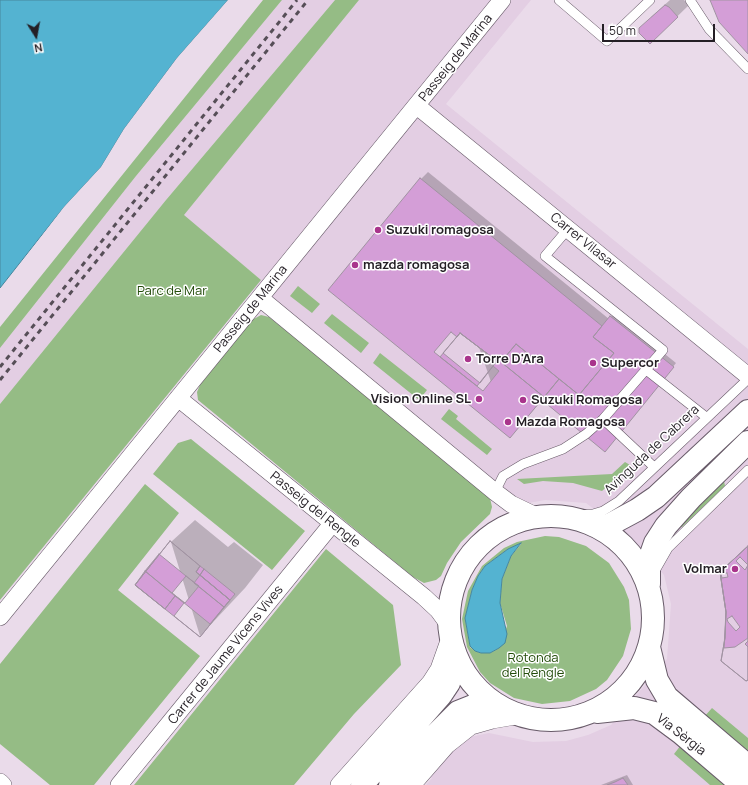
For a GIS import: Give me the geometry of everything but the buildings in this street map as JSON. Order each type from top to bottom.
[{"type":"main road","points":[[597,526],[609,525],[637,510],[656,497],[748,411]]},
{"type":"main road","points":[[452,640],[465,674],[477,688],[496,704],[521,716],[542,720],[564,719],[586,714],[614,699],[636,676],[649,647],[653,629],[653,610],[650,591],[649,560],[655,543],[666,526],[691,498],[748,442]]},
{"type":"main road","points":[[362,785],[441,695],[449,683],[452,640],[449,608],[452,591],[466,560],[477,547],[504,527],[520,520],[536,516],[563,516],[597,526],[612,535],[636,560],[650,591]]},
{"type":"main road","name":"Via Sèrgia","points":[[649,647],[657,680],[667,697],[748,766]]},
{"type":"main road","points":[[390,785],[428,742],[458,712],[471,706],[496,704]]},
{"type":"main road","name":"Via Sèrgia","points":[[586,714],[608,710],[634,708],[654,713],[662,717],[742,785]]},
{"type":"street","name":"Passeig de Marina","points":[[0,617],[502,0]]},
{"type":"street","name":"Carrer Vilasar","points":[[417,106],[748,377]]},
{"type":"street","points":[[260,298],[495,492],[512,504],[536,516]]},
{"type":"street","name":"Passeig del Rengle","points":[[178,398],[424,597],[438,610],[452,640]]},
{"type":"street","name":"Carrer de Jaume Vicens Vives","points":[[119,785],[332,524]]},
{"type":"street","points":[[339,785],[430,683],[439,669],[452,640]]},
{"type":"street","points":[[412,785],[447,745],[471,726],[492,720],[521,716]]},
{"type":"street","points":[[0,782],[3,785]]},
{"type":"lane","points":[[559,0],[607,41],[650,0]]},
{"type":"lane","points":[[690,0],[709,29],[748,69]]},
{"type":"lane","points":[[495,492],[503,476],[524,464],[563,449],[586,434],[603,419],[663,350],[545,256],[568,229]]},
{"type":"lane","points":[[645,369],[706,417]]},
{"type":"lane","name":"Avinguda de Cabrera","points":[[563,516],[587,515],[603,511],[619,501],[748,377]]},
{"type":"lane","points":[[603,419],[654,467]]},
{"type":"lane","points":[[650,591],[658,563],[668,548],[748,470]]},
{"type":"shaded area","points":[[282,0],[335,0],[166,200],[0,404],[0,348],[136,176]]},
{"type":"shaded area","points":[[359,0],[531,0],[446,104],[748,349],[748,785],[426,785],[432,778],[427,773],[460,739],[489,733],[533,742],[566,741],[588,735],[611,725],[667,659],[671,604],[664,575],[630,537],[586,503],[545,500],[512,506],[252,291],[261,280],[183,216]]},
{"type":"green space","points":[[263,0],[282,0],[136,176],[0,348],[0,327]]},
{"type":"green space","name":"Parc de Mar","points":[[335,0],[359,0],[184,215],[261,280],[0,600],[0,404],[166,200]]},
{"type":"green space","points":[[298,286],[320,304],[312,313],[290,296]]},
{"type":"green space","points":[[332,314],[369,343],[361,353],[324,323]]},
{"type":"green space","points":[[261,315],[269,317],[288,332],[490,498],[492,507],[490,514],[461,542],[447,563],[441,576],[436,580],[424,583],[413,577],[198,400],[197,392],[200,385],[252,320]]},
{"type":"green space","points":[[380,353],[427,390],[419,400],[373,363]]},
{"type":"green space","points":[[449,409],[458,416],[456,419],[492,449],[487,455],[441,419]]},
{"type":"green space","points":[[191,439],[305,531],[272,570],[153,474],[178,443]]},
{"type":"green space","points":[[625,462],[630,465],[602,491],[573,483],[543,481],[524,484],[517,479],[612,474]]},
{"type":"green space","points":[[724,481],[725,486],[682,527],[678,527]]},
{"type":"green space","points":[[145,484],[179,513],[118,590],[200,656],[94,785],[50,785],[0,744],[0,664]]},
{"type":"green space","name":"Rotonda del Rengle","points":[[545,536],[559,537],[586,546],[609,563],[624,587],[629,600],[631,629],[623,656],[607,680],[596,689],[570,701],[542,704],[514,698],[490,683],[480,672],[467,647],[462,619],[468,591],[482,566],[504,548],[517,542]],"holes":[[[521,544],[511,556],[502,579],[500,603],[507,626],[499,648],[490,653],[475,651],[470,647],[465,618],[472,590],[478,576],[485,566],[508,549]]]},
{"type":"green space","points":[[326,549],[393,605],[401,665],[354,714],[294,785],[134,785]]},
{"type":"green space","points":[[712,708],[748,738],[748,754],[704,717]]},
{"type":"green space","points":[[681,745],[727,785],[710,785],[674,754]]},
{"type":"water","points":[[0,0],[228,0],[177,58],[124,129],[101,167],[64,207],[0,288]]},
{"type":"water","points":[[521,543],[511,556],[502,579],[500,603],[507,634],[505,643],[490,653],[475,651],[470,646],[465,618],[472,590],[478,576],[485,566],[508,549]]},
{"type":"pier","points":[[228,0],[230,0],[179,60],[126,130],[103,169],[66,209],[0,290],[64,207],[101,167],[124,129],[177,58]]},
{"type":"railway","points":[[0,367],[297,0]]},
{"type":"railway","points":[[0,380],[308,0]]},
{"type":"place","name":"Suzuki romagosa","points":[[378,230]]},
{"type":"place","name":"mazda romagosa","points":[[355,265]]},
{"type":"place","name":"Torre D'Ara","points":[[468,359]]},
{"type":"place","name":"Supercor","points":[[593,363]]},
{"type":"place","name":"Vision Online SL","points":[[479,399]]},
{"type":"place","name":"Suzuki Romagosa","points":[[523,400]]},
{"type":"place","name":"Mazda Romagosa","points":[[508,422]]},
{"type":"place","name":"Volmar","points":[[735,569]]}]
